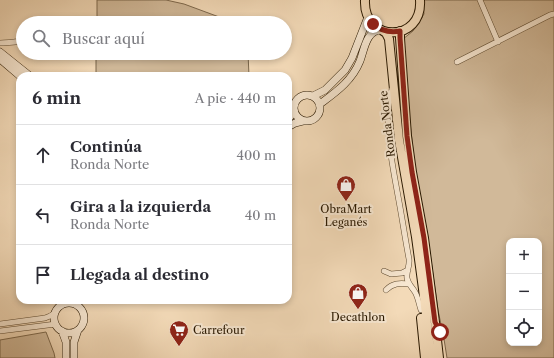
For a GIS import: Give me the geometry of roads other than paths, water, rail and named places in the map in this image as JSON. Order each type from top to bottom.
[{"type":"main road","points":[[313,96],[325,90],[346,70],[368,16],[365,0]]},
{"type":"main road","points":[[320,104],[341,88],[353,76],[360,63],[367,42],[373,32],[376,30],[389,32],[405,29],[414,22],[419,15],[420,0]]},
{"type":"main road","name":"Ronda Norte","points":[[368,16],[373,24],[386,33],[389,39],[399,140],[417,244],[431,358]]},
{"type":"main road","name":"Ronda Norte","points":[[400,31],[407,136],[424,238],[439,358]]},
{"type":"main road","points":[[0,52],[2,61],[16,73]]},
{"type":"main road","points":[[2,61],[23,72]]},
{"type":"main road","points":[[292,112],[296,100],[304,95],[313,96],[320,104],[320,112],[316,118],[310,121],[303,121],[292,125]]},
{"type":"main road","points":[[294,108],[296,116],[303,121]]},
{"type":"main road","points":[[406,184],[407,208],[421,310],[424,358]]},
{"type":"main road","points":[[62,304],[55,313],[55,321],[58,328],[62,331],[70,333],[78,330]]},
{"type":"main road","points":[[74,358],[74,342],[78,330],[83,324],[84,316],[80,308],[75,304]]},
{"type":"main road","name":"Ronda Norte","points":[[435,322],[440,332],[443,358]]},
{"type":"main road","points":[[62,331],[66,342],[66,358]]},
{"type":"street","points":[[480,0],[498,42]]},
{"type":"street","points":[[457,62],[554,14]]},
{"type":"street","points":[[2,61],[4,49],[3,44],[16,42]]},
{"type":"street","points":[[394,84],[390,99],[388,120],[391,155],[409,260],[407,276],[409,284],[416,294],[421,310]]},
{"type":"street","points":[[384,270],[391,274],[402,273],[408,270]]},
{"type":"street","points":[[386,290],[390,285],[409,284]]},
{"type":"street","points":[[0,324],[45,318],[55,313]]},
{"type":"street","points":[[0,331],[56,324]]},
{"type":"place","name":"ObraMart Leganés","points":[[346,202]]},
{"type":"place","name":"Decathlon","points":[[358,310]]},
{"type":"place","name":"Carrefour","points":[[179,347]]}]
